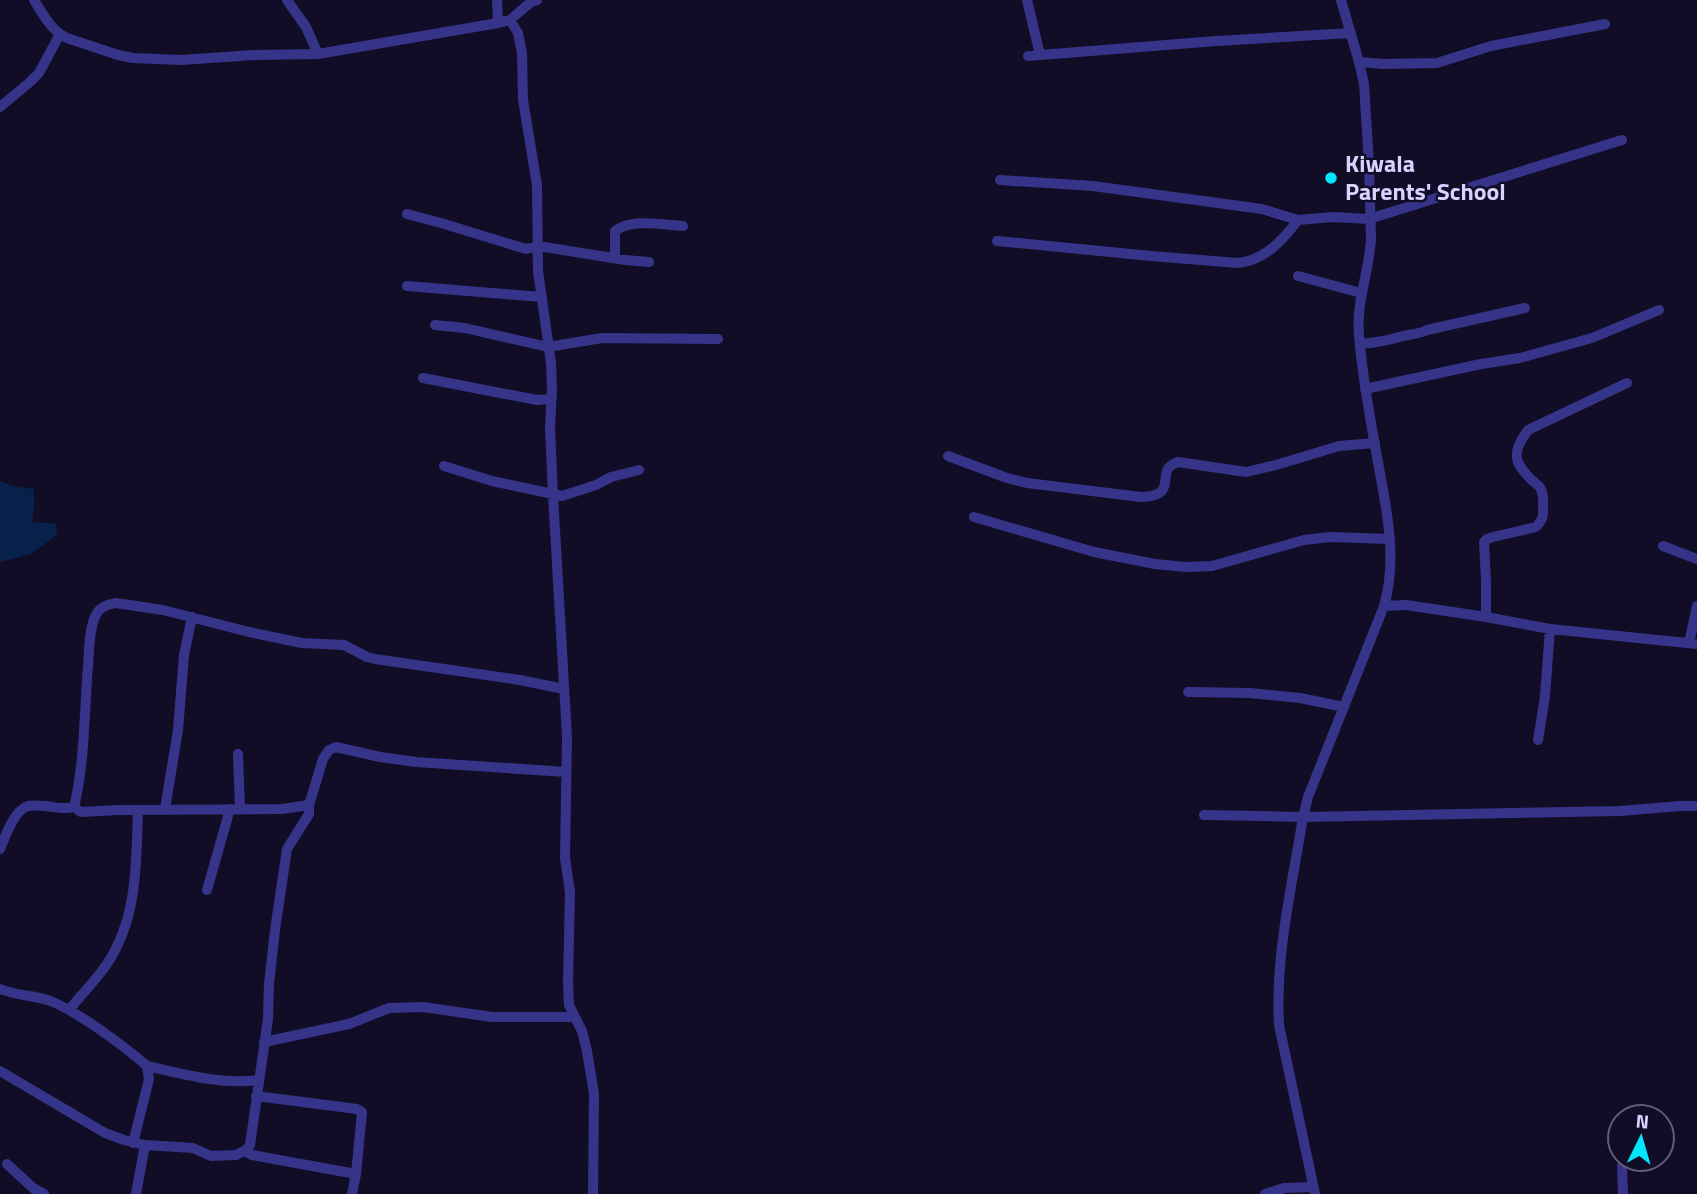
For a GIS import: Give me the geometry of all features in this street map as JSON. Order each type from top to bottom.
[{"type":"street","points":[[34,0],[50,25],[60,34],[117,55],[181,60],[318,54],[498,23],[510,20],[537,0]]},
{"type":"street","points":[[287,0],[306,27],[318,54]]},
{"type":"street","points":[[497,0],[498,23]]},
{"type":"street","points":[[1027,0],[1034,56],[1351,33]]},
{"type":"street","points":[[1265,1194],[1284,1188],[1314,1191],[1279,1025],[1280,958],[1308,797],[1384,606],[1389,585],[1388,514],[1365,388],[1360,344],[1359,308],[1370,257],[1366,107],[1359,62],[1341,0]]},
{"type":"street","points":[[510,20],[518,33],[522,53],[523,100],[537,185],[538,271],[551,363],[550,428],[567,737],[565,858],[570,892],[569,1005],[582,1031],[594,1094],[593,1194]]},
{"type":"street","points":[[1359,62],[1437,63],[1491,46],[1605,24]]},
{"type":"street","points":[[0,107],[39,73],[60,34]]},
{"type":"street","points":[[1000,180],[1093,186],[1262,209],[1298,220],[1333,217],[1369,219],[1622,140]]},
{"type":"street","points":[[407,215],[526,249],[538,246],[649,262]]},
{"type":"street","points":[[997,240],[1238,263],[1251,262],[1266,253],[1287,236],[1298,220]]},
{"type":"street","points":[[615,258],[615,231],[623,226],[647,223],[683,226]]},
{"type":"street","points":[[1298,276],[1361,293]]},
{"type":"street","points":[[407,286],[542,297]]},
{"type":"street","points":[[1360,344],[1392,340],[1525,308]]},
{"type":"street","points":[[1365,388],[1520,358],[1592,338],[1659,310]]},
{"type":"street","points":[[435,325],[465,328],[548,347],[603,338],[718,339]]},
{"type":"street","points":[[423,378],[537,400],[552,399]]},
{"type":"street","points":[[1486,617],[1484,542],[1536,527],[1544,516],[1541,487],[1519,465],[1515,453],[1519,442],[1528,430],[1627,383]]},
{"type":"street","points":[[948,456],[1027,483],[1141,498],[1162,493],[1167,470],[1173,463],[1246,471],[1339,446],[1375,443]]},
{"type":"street","points":[[444,466],[492,481],[562,496],[611,477],[639,470]]},
{"type":"street","points":[[974,517],[1094,552],[1185,567],[1212,566],[1304,540],[1330,537],[1389,539]]},
{"type":"street","points":[[1663,546],[1697,559]]},
{"type":"street","points":[[1389,585],[1406,605]]},
{"type":"street","points":[[74,807],[81,768],[89,649],[97,613],[103,607],[116,603],[163,610],[302,643],[344,645],[375,659],[520,680],[564,690]]},
{"type":"street","points":[[1384,606],[1406,605],[1550,629],[1693,644],[1697,606]]},
{"type":"street","points":[[165,809],[178,730],[184,655],[192,617]]},
{"type":"street","points":[[1538,740],[1545,696],[1550,629]]},
{"type":"street","points":[[1188,692],[1288,697],[1344,707]]},
{"type":"street","points":[[0,1071],[105,1133],[133,1143],[193,1148],[211,1156],[236,1155],[246,1150],[250,1145],[268,1019],[275,930],[287,849],[309,814],[309,805],[328,750],[336,747],[416,762],[566,772]]},
{"type":"street","points":[[207,890],[235,809],[238,754]]},
{"type":"street","points":[[74,807],[81,812],[282,809],[309,805]]},
{"type":"street","points":[[0,849],[8,830],[25,807],[48,806],[65,810],[74,807]]},
{"type":"street","points":[[1203,815],[1303,817],[1620,811],[1695,806]]},
{"type":"street","points":[[69,1010],[107,964],[129,917],[136,881],[138,810]]},
{"type":"street","points":[[0,989],[54,1002],[147,1066],[206,1080],[258,1080]]},
{"type":"street","points":[[264,1042],[349,1024],[389,1008],[423,1007],[492,1017],[574,1017]]},
{"type":"street","points":[[133,1143],[149,1079],[147,1066]]},
{"type":"street","points":[[256,1096],[357,1109],[362,1112],[352,1194]]},
{"type":"street","points":[[136,1194],[145,1145]]},
{"type":"street","points":[[246,1150],[252,1156],[356,1174]]},
{"type":"street","points":[[7,1164],[33,1188],[44,1194]]},
{"type":"street","points":[[1622,1173],[1623,1194]]},
{"type":"water","points":[[0,481],[34,489],[32,521],[56,524],[57,535],[31,554],[0,562]]},
{"type":"place","name":"Kiwala Parents' School","points":[[1331,178]]}]
